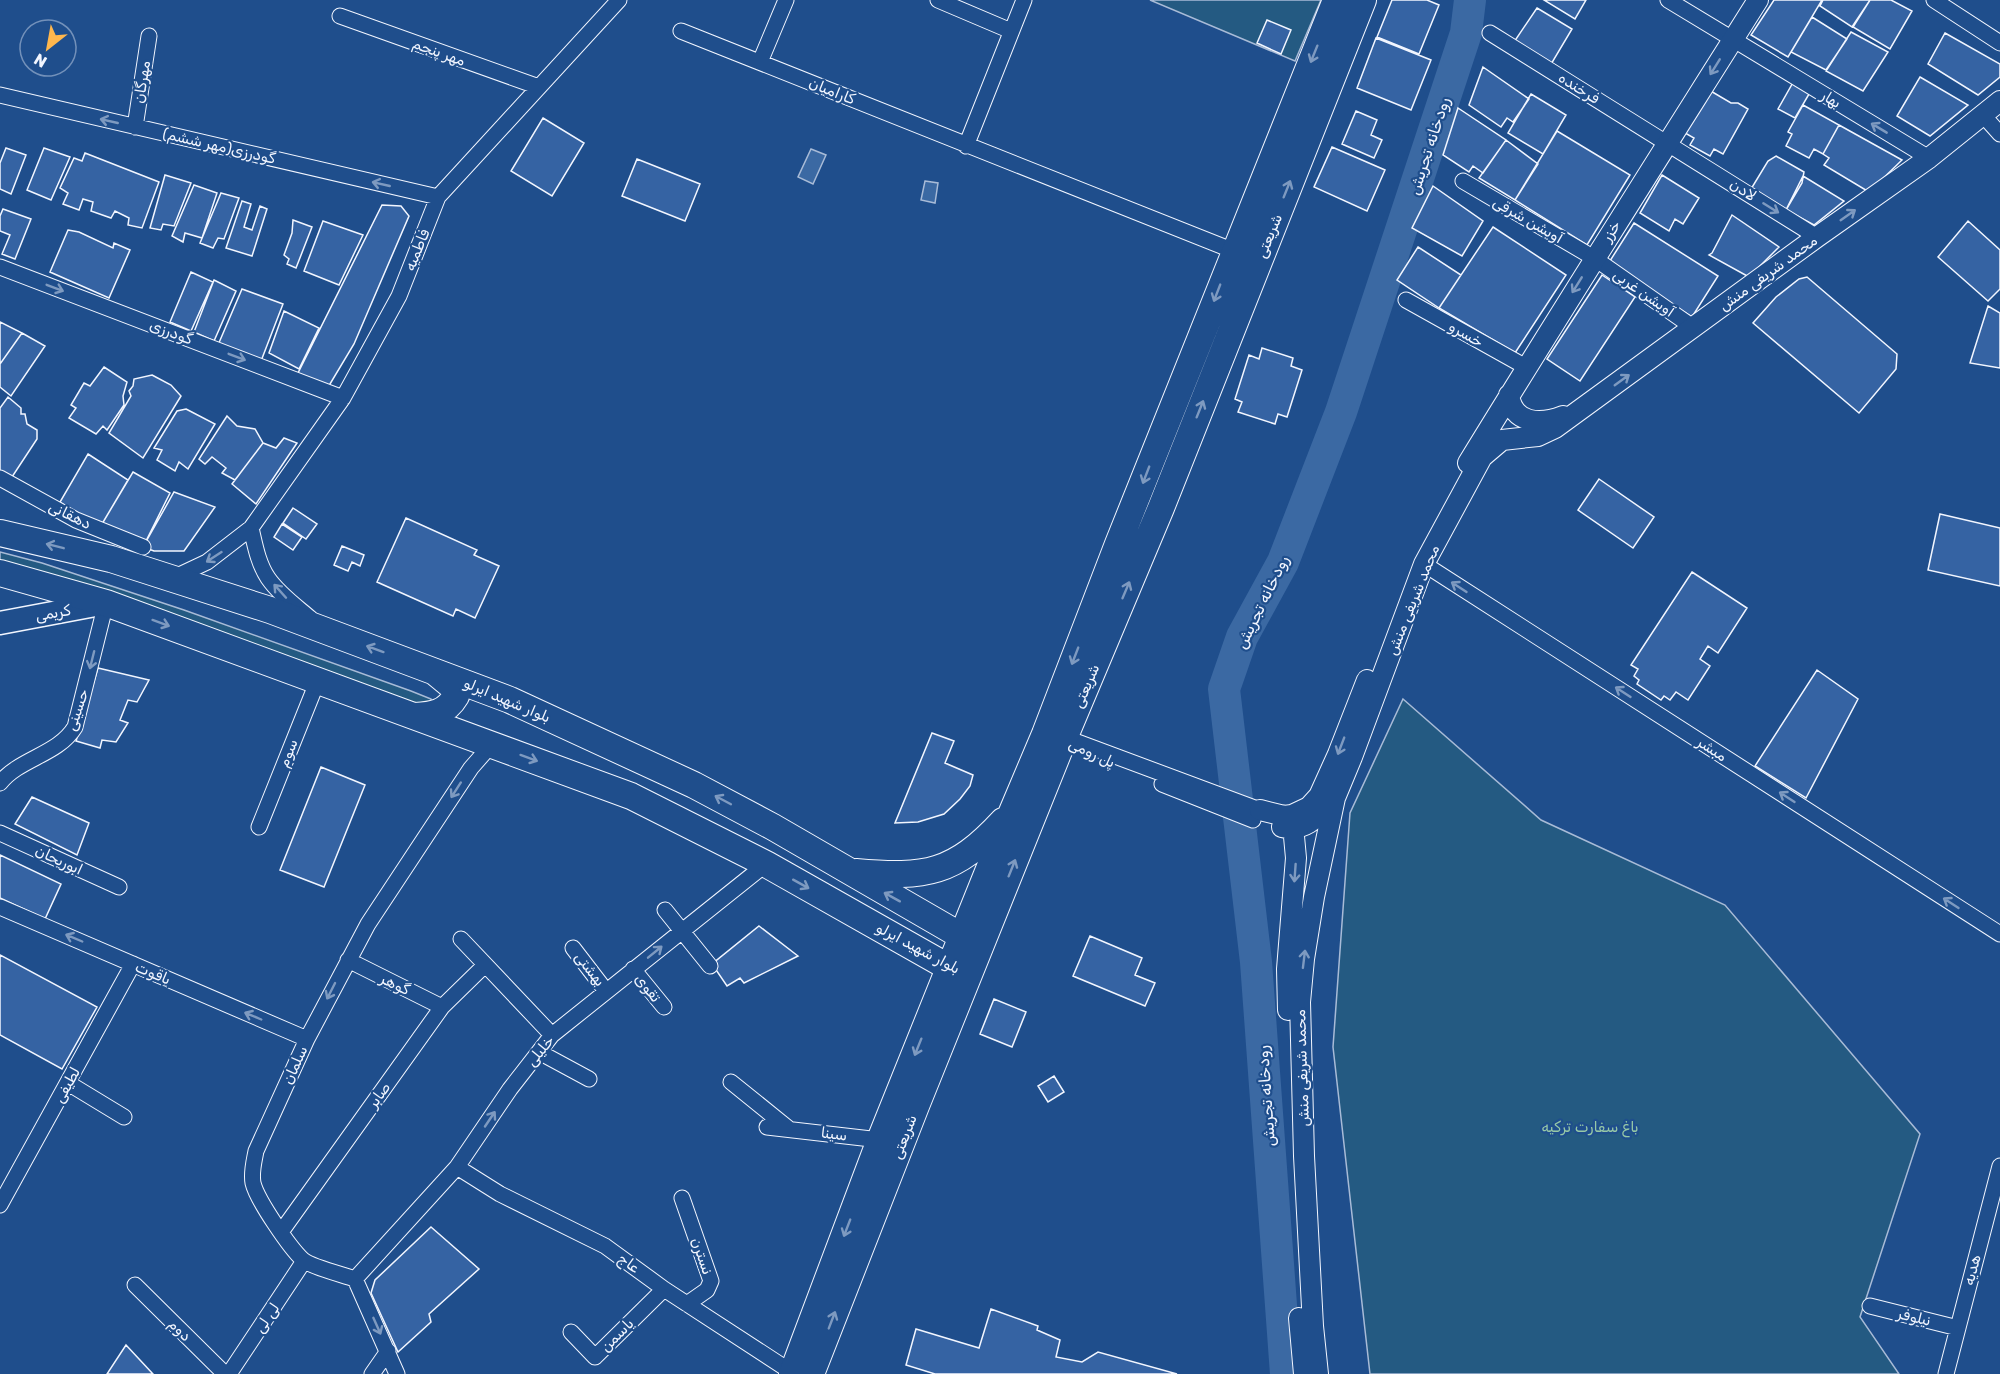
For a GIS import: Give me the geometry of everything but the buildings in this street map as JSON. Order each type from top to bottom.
[{"type":"main road","name":"شریعتی","points":[[972,941],[1012,812],[1336,0]]},
{"type":"main road","name":"شریعتی","points":[[798,1374],[880,1140],[960,971],[1063,741],[1161,508],[1364,0]]},
{"type":"main road","name":"بلوار شهید ایرلو","points":[[0,533],[111,560],[173,578],[324,630],[510,700],[694,785],[773,827],[972,941]]},
{"type":"main road","name":"بلوار شهید ایرلو","points":[[0,573],[106,603],[631,796],[766,864],[960,971]]},
{"type":"main road","name":"کریمی","points":[[0,623],[106,603]]},
{"type":"main road","points":[[415,717],[444,711],[456,696],[453,687],[430,669]]},
{"type":"main road","points":[[847,871],[894,875],[946,867],[965,857],[984,842],[1012,812]]},
{"type":"main road","name":"شریعتی","points":[[798,1374],[916,1106],[960,971]]},
{"type":"street","name":"فاطمیه","points":[[173,578],[207,562],[251,528],[343,398],[399,296],[438,197],[619,0]]},
{"type":"street","points":[[760,62],[786,0]]},
{"type":"street","points":[[938,0],[1011,31]]},
{"type":"street","points":[[966,146],[1024,0]]},
{"type":"street","name":"بهار","points":[[1668,0],[1929,158]]},
{"type":"street","name":"خزر","points":[[1467,463],[1758,0]]},
{"type":"street","points":[[1934,0],[2000,43]]},
{"type":"street","name":"مهر پنجم","points":[[340,16],[539,87]]},
{"type":"street","name":"کارامیان","points":[[681,31],[1234,251]]},
{"type":"street","name":"فرخنده","points":[[1490,33],[1668,143]]},
{"type":"street","name":"مهرگان","points":[[135,127],[149,36]]},
{"type":"street","name":"گودرزی(مهر ششم)","points":[[0,95],[438,197]]},
{"type":"street","name":"محمد شریفی منش","points":[[1327,797],[1352,758],[1424,564],[1482,457],[1502,440],[1538,436],[1555,428],[1929,158],[2000,101]]},
{"type":"street","points":[[1983,115],[2000,134]]},
{"type":"street","name":"لادن","points":[[1668,143],[1817,237]]},
{"type":"street","name":"آویشن شرقی","points":[[1463,181],[1594,258]]},
{"type":"street","name":"آویشن غربی","points":[[1594,258],[1694,328]]},
{"type":"street","name":"گودرزی","points":[[0,267],[343,398]]},
{"type":"street","name":"خسرو","points":[[1407,300],[1526,367]]},
{"type":"street","points":[[1509,395],[1510,406],[1518,415],[1531,421],[1555,419],[1588,405]]},
{"type":"street","name":"محمد شریفی منش","points":[[1318,1374],[1313,1326],[1305,1167],[1300,1002],[1327,797],[1338,754],[1414,559],[1467,463]]},
{"type":"street","name":"دهقانی","points":[[0,478],[76,520],[143,548]]},
{"type":"street","points":[[251,528],[258,557],[268,578],[288,600],[324,630]]},
{"type":"street","name":"مبشر","points":[[1424,564],[2000,934]]},
{"type":"street","name":"حسینی","points":[[0,783],[15,770],[69,737],[75,727],[106,603]]},
{"type":"street","name":"سوم","points":[[259,827],[318,680]]},
{"type":"street","name":"پل رومی","points":[[1063,741],[1070,746],[1257,815],[1293,822]]},
{"type":"street","name":"سلمان","points":[[304,1261],[281,1232],[259,1197],[254,1184],[252,1168],[256,1151],[307,1039],[368,924],[471,768],[492,744]]},
{"type":"street","points":[[1293,822],[1314,820],[1327,797]]},
{"type":"street","name":"محمد شریفی منش","points":[[1293,822],[1296,858],[1287,969],[1291,1155],[1304,1374]]},
{"type":"street","name":"ابوریحان","points":[[0,833],[118,887]]},
{"type":"street","name":"خلیلی","points":[[355,1279],[457,1167],[510,1089],[552,1035],[766,864]]},
{"type":"street","name":"یاقوت","points":[[0,907],[307,1039]]},
{"type":"street","points":[[665,910],[710,966]]},
{"type":"street","points":[[461,939],[552,1035]]},
{"type":"street","name":"بهشتی","points":[[573,948],[606,991]]},
{"type":"street","name":"گوهر","points":[[348,960],[442,1007]]},
{"type":"street","name":"لطیفی","points":[[0,1205],[133,964]]},
{"type":"street","name":"صابر","points":[[281,1232],[442,1007],[485,965]]},
{"type":"street","name":"تقوی","points":[[633,969],[664,1007]]},
{"type":"street","points":[[538,1052],[589,1079]]},
{"type":"street","points":[[730,1082],[788,1128]]},
{"type":"street","points":[[68,1083],[123,1117]]},
{"type":"street","name":"سینا","points":[[767,1127],[880,1140]]},
{"type":"street","name":"هدیه","points":[[1946,1374],[2000,1166]]},
{"type":"street","name":"عاج","points":[[457,1167],[500,1194],[605,1246],[663,1289],[798,1374]]},
{"type":"street","name":"نسترن","points":[[682,1198],[711,1281],[707,1290],[687,1304]]},
{"type":"street","points":[[304,1261],[355,1279],[397,1374]]},
{"type":"street","name":"لی لی","points":[[229,1374],[304,1261]]},
{"type":"street","name":"دوم","points":[[135,1286],[225,1374]]},
{"type":"street","name":"یاسمن","points":[[571,1332],[595,1357],[663,1289]]},
{"type":"street","name":"نیلوفر","points":[[1870,1306],[1958,1328]]},
{"type":"street","points":[[372,1374],[388,1351]]},
{"type":"green space","points":[[1150,0],[1321,0],[1295,61]]},
{"type":"green space","points":[[0,552],[42,563],[184,610],[411,691],[431,699],[431,710],[0,561]]},
{"type":"green space","name":"باغ سفارت ترکیه","points":[[1403,699],[1541,820],[1725,905],[1920,1134],[1860,1317],[1899,1374],[1370,1374],[1333,1047],[1350,813]]},
{"type":"shaded area","points":[[811,149],[826,155],[813,184],[798,177]]},
{"type":"shaded area","points":[[925,181],[938,183],[935,203],[921,200]]},
{"type":"waterway","name":"رودخانه تجریش","points":[[1286,1374],[1256,962],[1224,689],[1242,637],[1283,562],[1341,412],[1466,33],[1470,0]]}]
